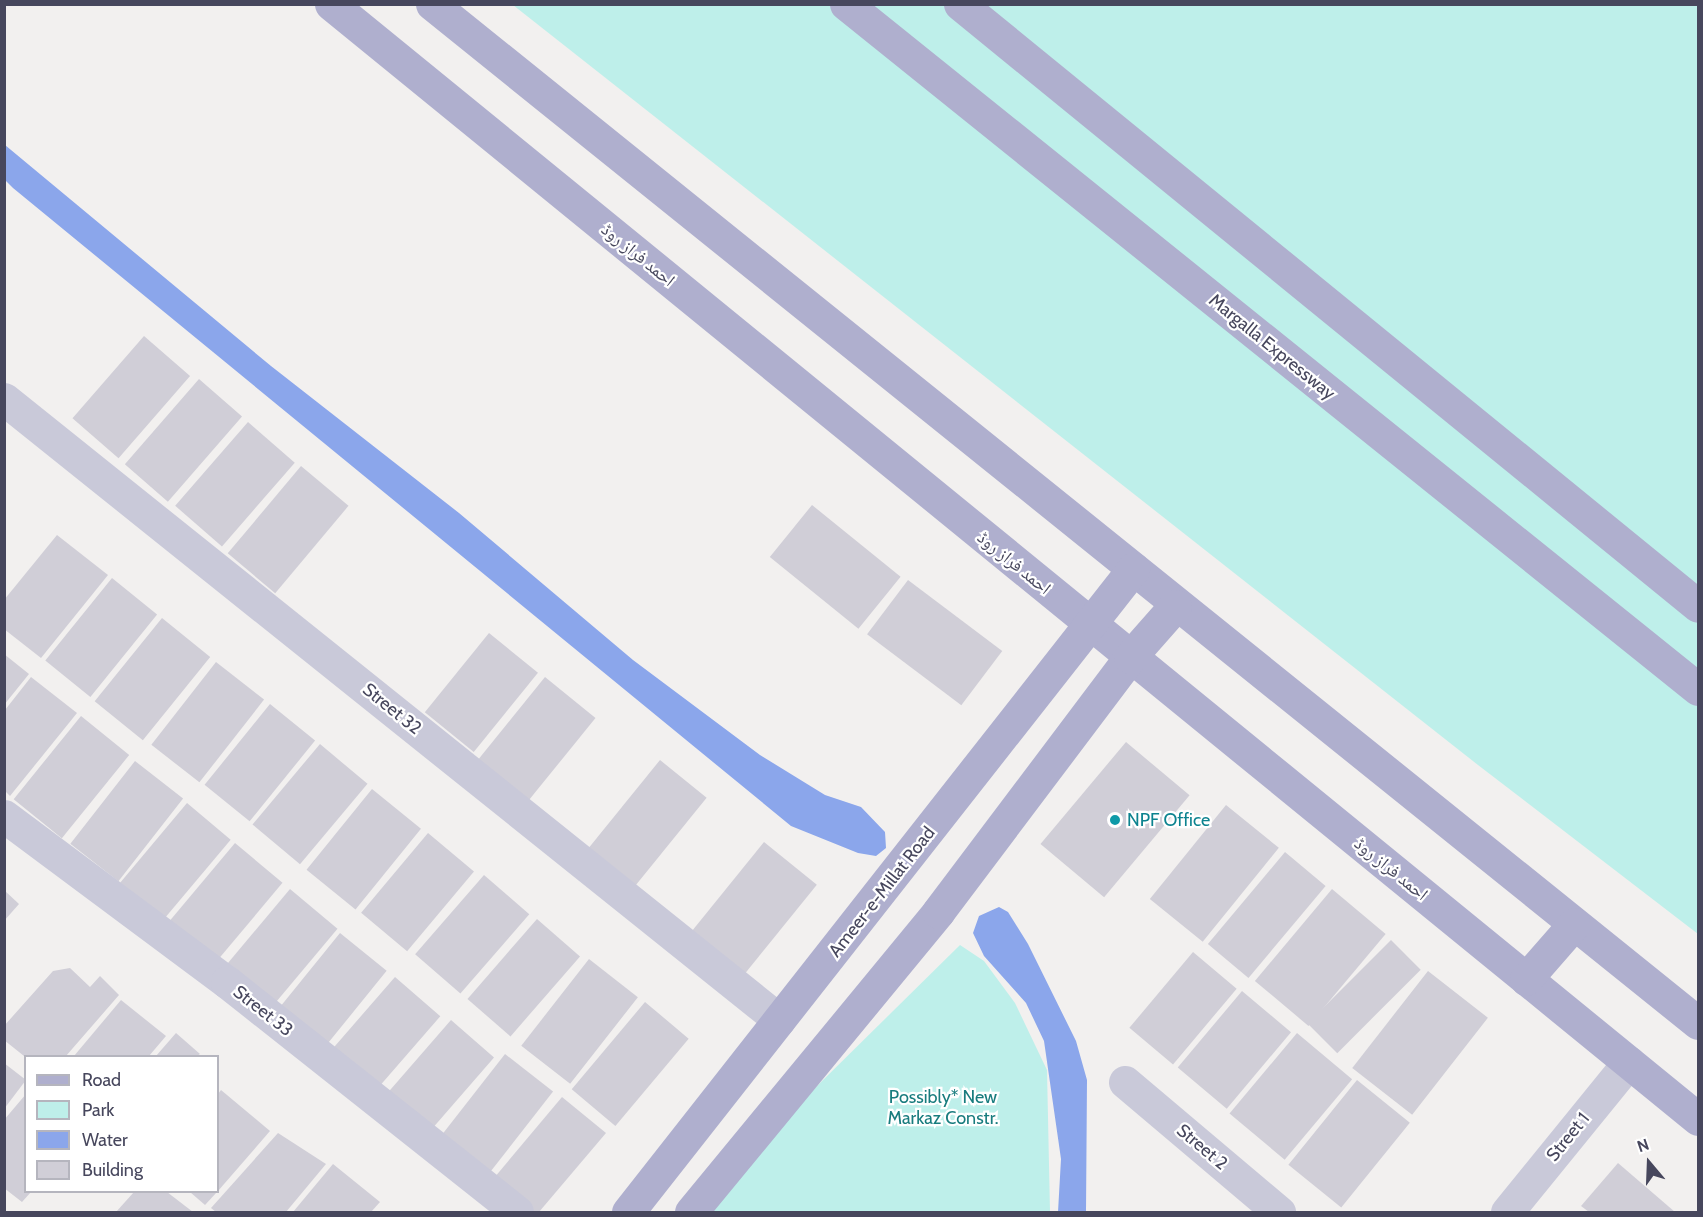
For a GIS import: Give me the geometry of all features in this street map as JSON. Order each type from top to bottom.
[{"type":"main road","name":"احمد فراز روڈ","points":[[331,4],[1698,1119]]},
{"type":"main road","points":[[432,4],[1132,568],[1175,606],[1698,1023]]},
{"type":"main road","name":"Margalla Expressway","points":[[846,4],[1698,689]]},
{"type":"main road","points":[[960,4],[1698,606]]},
{"type":"main road","name":"Ameer-e-Millat Road","points":[[628,1212],[899,872],[1132,568]]},
{"type":"main road","points":[[691,1212],[938,912],[1130,657],[1175,606]]},
{"type":"main road","points":[[1526,979],[1574,924]]},
{"type":"street","name":"Street 32","points":[[4,399],[779,1020]]},
{"type":"street","name":"Street 33","points":[[4,816],[226,982],[517,1212]]},
{"type":"street","name":"Street 1","points":[[1507,1212],[1629,1062]]},
{"type":"street","name":"Street 2","points":[[1125,1082],[1279,1212]]},
{"type":"green space","points":[[513,5],[1698,5],[1698,934],[1478,765]]},
{"type":"green space","name":"Possibly* New Markaz Constr.","points":[[960,945],[984,961],[1015,1003],[1047,1070],[1050,1212],[699,1212],[750,1152]]},
{"type":"water","points":[[5,145],[271,366],[459,513],[633,660],[760,755],[825,795],[861,807],[885,832],[886,848],[876,856],[858,853],[791,826],[13,188],[5,180]]},
{"type":"water","points":[[999,907],[1008,912],[1028,944],[1076,1041],[1087,1080],[1086,1212],[1058,1212],[1061,1159],[1044,1041],[1026,1003],[984,956],[973,933],[979,916]]},
{"type":"building","points":[[144,336],[190,376],[119,458],[72,418]]},
{"type":"building","points":[[199,379],[242,416],[168,502],[125,464]]},
{"type":"building","points":[[248,422],[295,463],[222,546],[175,506]]},
{"type":"building","points":[[301,466],[348,506],[275,593],[228,553]]},
{"type":"building","points":[[812,505],[901,577],[858,629],[770,557]]},
{"type":"building","points":[[57,535],[108,575],[41,658],[4,629],[4,600]]},
{"type":"building","points":[[112,578],[157,615],[90,697],[45,660]]},
{"type":"building","points":[[908,580],[1002,651],[961,705],[867,634]]},
{"type":"building","points":[[162,618],[210,657],[143,740],[95,701]]},
{"type":"building","points":[[489,633],[538,673],[474,752],[425,712]]},
{"type":"building","points":[[4,654],[29,674],[4,705]]},
{"type":"building","points":[[216,662],[264,700],[199,782],[151,745]]},
{"type":"building","points":[[31,677],[77,713],[10,796],[5,791],[5,710]]},
{"type":"building","points":[[545,677],[596,718],[528,801],[478,760]]},
{"type":"building","points":[[270,704],[315,741],[250,821],[205,785]]},
{"type":"building","points":[[81,716],[129,755],[62,838],[14,799]]},
{"type":"building","name":"NPF Office","points":[[1126,742],[1190,795],[1104,897],[1041,844]]},
{"type":"building","points":[[320,744],[367,784],[300,864],[253,824]]},
{"type":"building","points":[[660,760],[707,798],[636,886],[589,848]]},
{"type":"building","points":[[135,761],[183,799],[118,881],[70,844]]},
{"type":"building","points":[[372,789],[421,829],[356,909],[307,870]]},
{"type":"building","points":[[187,803],[231,840],[164,919],[120,883]]},
{"type":"building","points":[[1226,805],[1279,848],[1203,942],[1150,899]]},
{"type":"building","points":[[428,833],[474,872],[407,951],[361,913]]},
{"type":"building","points":[[764,842],[817,885],[743,976],[690,933]]},
{"type":"building","points":[[235,843],[282,883],[214,964],[167,924]]},
{"type":"building","points":[[1285,852],[1326,886],[1248,978],[1208,944]]},
{"type":"building","points":[[484,875],[529,914],[460,994],[415,954]]},
{"type":"building","points":[[290,889],[337,929],[271,1009],[223,969]]},
{"type":"building","points":[[1332,889],[1386,934],[1308,1026],[1255,981]]},
{"type":"building","points":[[4,890],[19,904],[4,921]]},
{"type":"building","points":[[537,919],[580,956],[510,1036],[467,999]]},
{"type":"building","points":[[340,933],[387,971],[321,1052],[275,1014]]},
{"type":"building","points":[[1391,940],[1421,970],[1337,1053],[1308,1023]]},
{"type":"building","points":[[1193,952],[1237,989],[1173,1064],[1129,1028]]},
{"type":"building","points":[[589,959],[638,997],[570,1084],[521,1046]]},
{"type":"building","points":[[70,968],[90,987],[100,976],[119,995],[67,1055],[24,1056],[4,1040],[4,1026],[53,971]]},
{"type":"building","points":[[1428,971],[1488,1018],[1412,1115],[1352,1068]]},
{"type":"building","points":[[395,977],[440,1016],[372,1095],[327,1055]]},
{"type":"building","points":[[1242,991],[1291,1032],[1227,1109],[1178,1068]]},
{"type":"building","points":[[121,1000],[166,1036],[150,1055],[75,1055]]},
{"type":"building","points":[[645,1002],[689,1039],[615,1126],[572,1089]]},
{"type":"building","points":[[451,1020],[494,1057],[424,1137],[381,1100]]},
{"type":"building","points":[[176,1033],[200,1054],[198,1055],[157,1055]]},
{"type":"building","points":[[1297,1033],[1352,1079],[1285,1160],[1230,1113]]},
{"type":"building","points":[[505,1054],[553,1092],[485,1179],[437,1141]]},
{"type":"building","points":[[4,1063],[24,1078],[24,1083],[4,1109]]},
{"type":"building","points":[[1357,1080],[1410,1123],[1341,1208],[1288,1165]]},
{"type":"building","points":[[221,1090],[270,1131],[219,1190],[219,1093]]},
{"type":"building","points":[[24,1096],[24,1193],[30,1193],[22,1202],[4,1188],[4,1120]]},
{"type":"building","points":[[562,1097],[606,1133],[539,1212],[524,1212],[489,1184]]},
{"type":"building","points":[[278,1133],[326,1164],[286,1212],[216,1212],[211,1208]]},
{"type":"building","points":[[1618,1163],[1675,1212],[1589,1212],[1581,1206]]},
{"type":"building","points":[[333,1164],[380,1202],[371,1212],[293,1212]]},
{"type":"building","points":[[133,1193],[168,1193],[193,1212],[116,1212]]},
{"type":"building","points":[[191,1193],[216,1193],[205,1205]]},
{"type":"place","name":"NPF Office","points":[[1115,820]]}]
